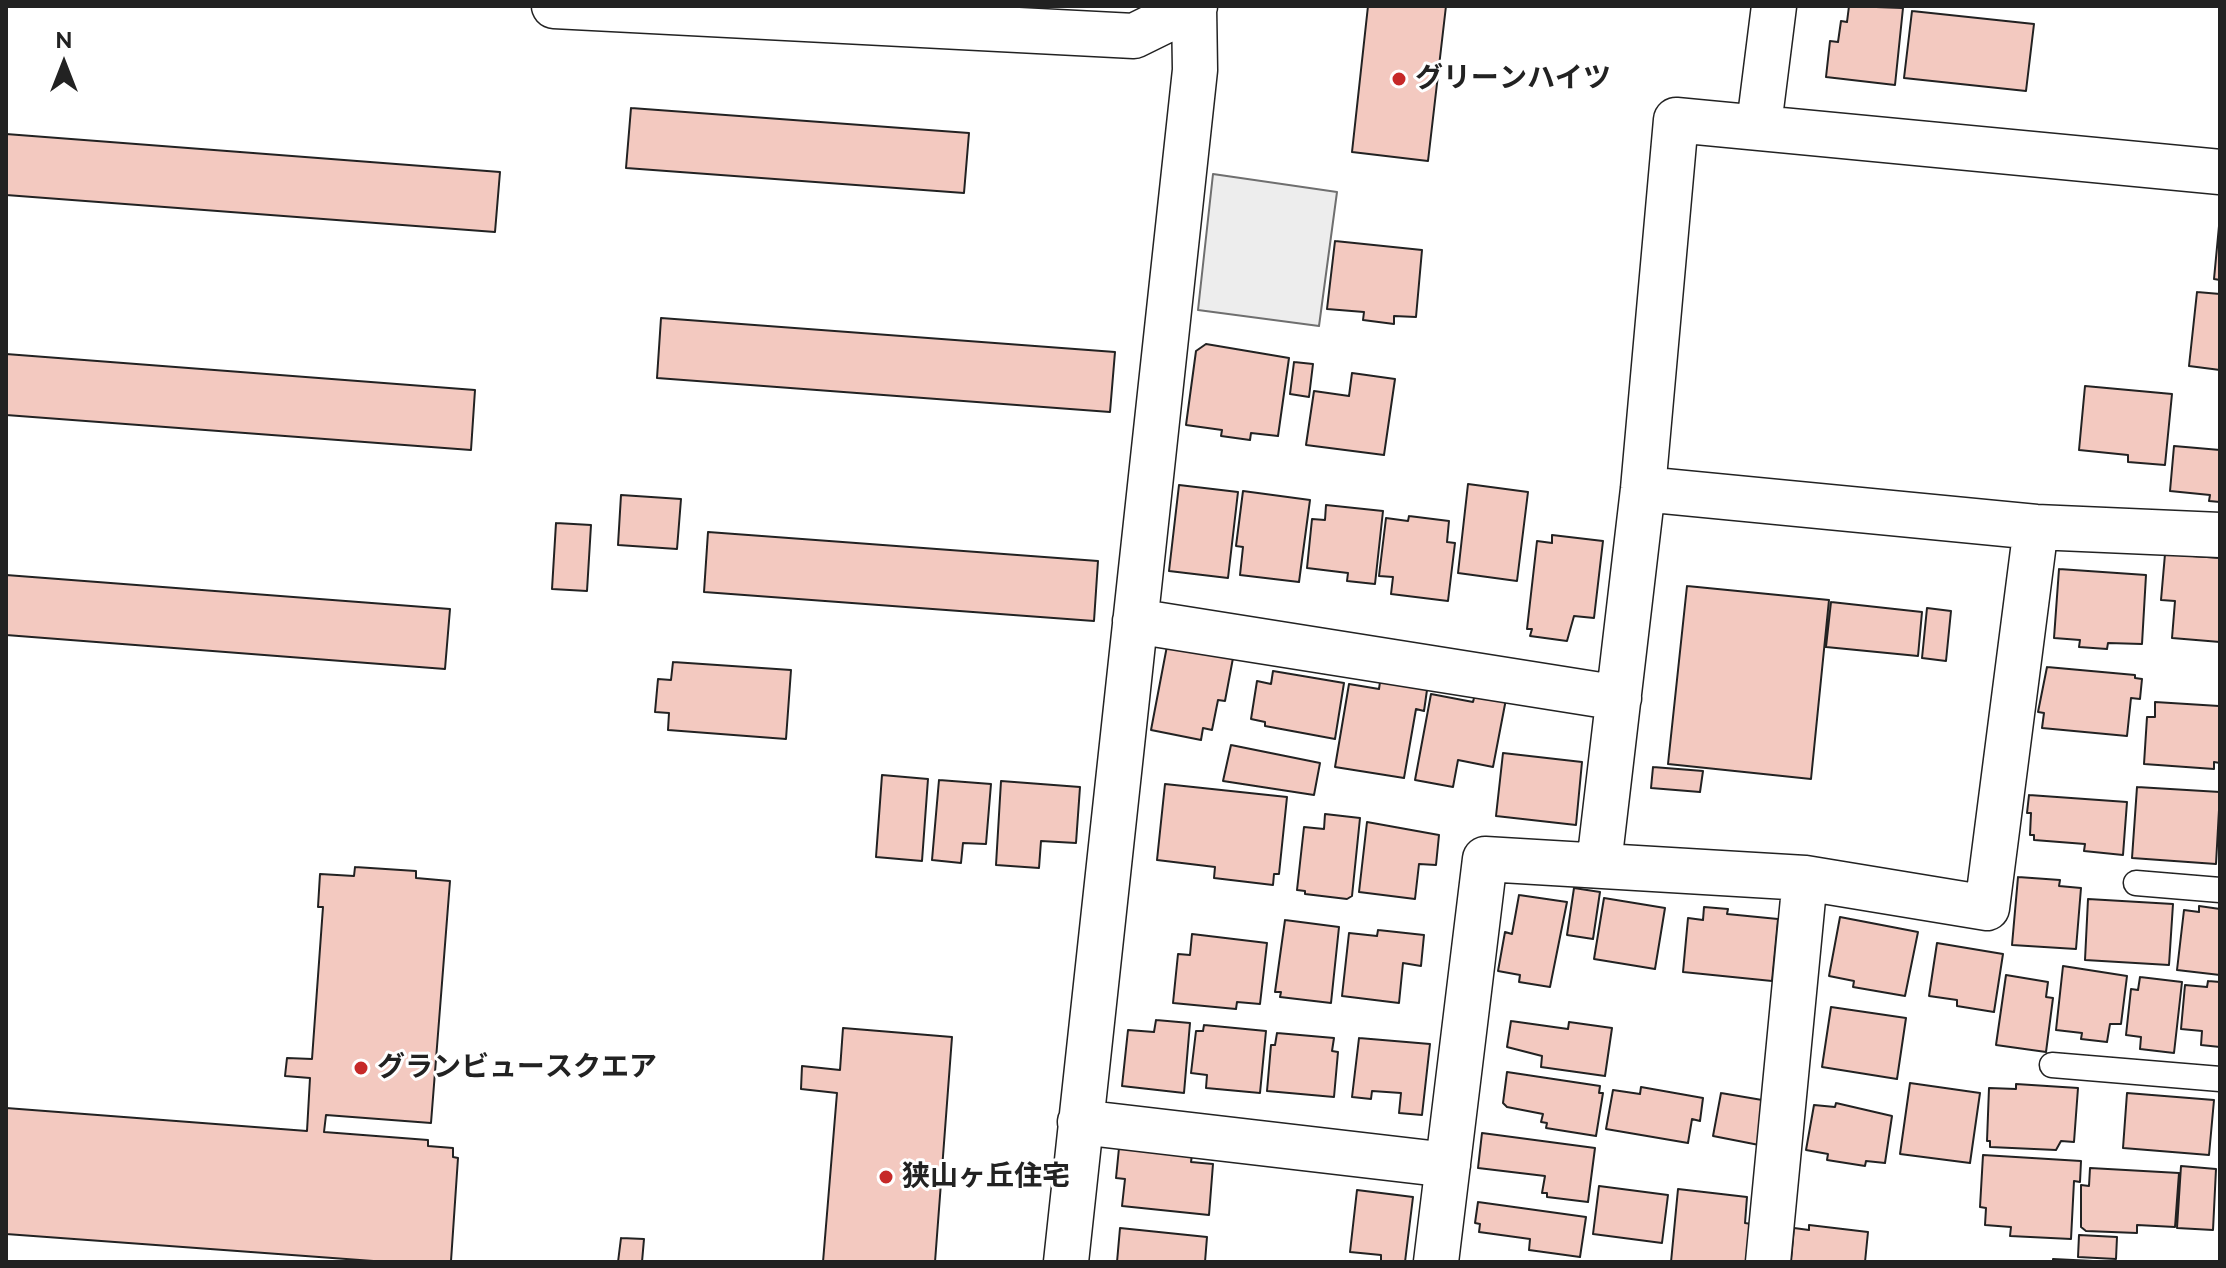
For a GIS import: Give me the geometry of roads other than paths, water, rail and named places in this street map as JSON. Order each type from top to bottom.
[{"type":"street","points":[[554,6],[1022,17],[1134,36],[1194,6],[1195,70],[1066,1262]]},
{"type":"street","points":[[1759,125],[1774,6]]},
{"type":"street","points":[[1599,864],[1643,489],[1676,120],[1759,125],[2220,172]]},
{"type":"street","points":[[1643,489],[2036,527],[2220,535]]},
{"type":"street","points":[[1436,1262],[1485,859],[1805,878],[1987,908],[2036,527]]},
{"type":"street","points":[[1135,621],[1619,698]]},
{"type":"street","points":[[1768,1262],[1805,878]]},
{"type":"street","points":[[1080,1122],[1448,1165]]},
{"type":"lane","points":[[2136,883],[2220,890]]},
{"type":"lane","points":[[2052,1065],[2220,1079]]},
{"type":"place","name":"グリーンハイツ","points":[[1399,79]]},
{"type":"place","name":"グランビュースクエア","points":[[361,1068]]},
{"type":"place","name":"狭山ヶ丘住宅","points":[[886,1177]]}]
